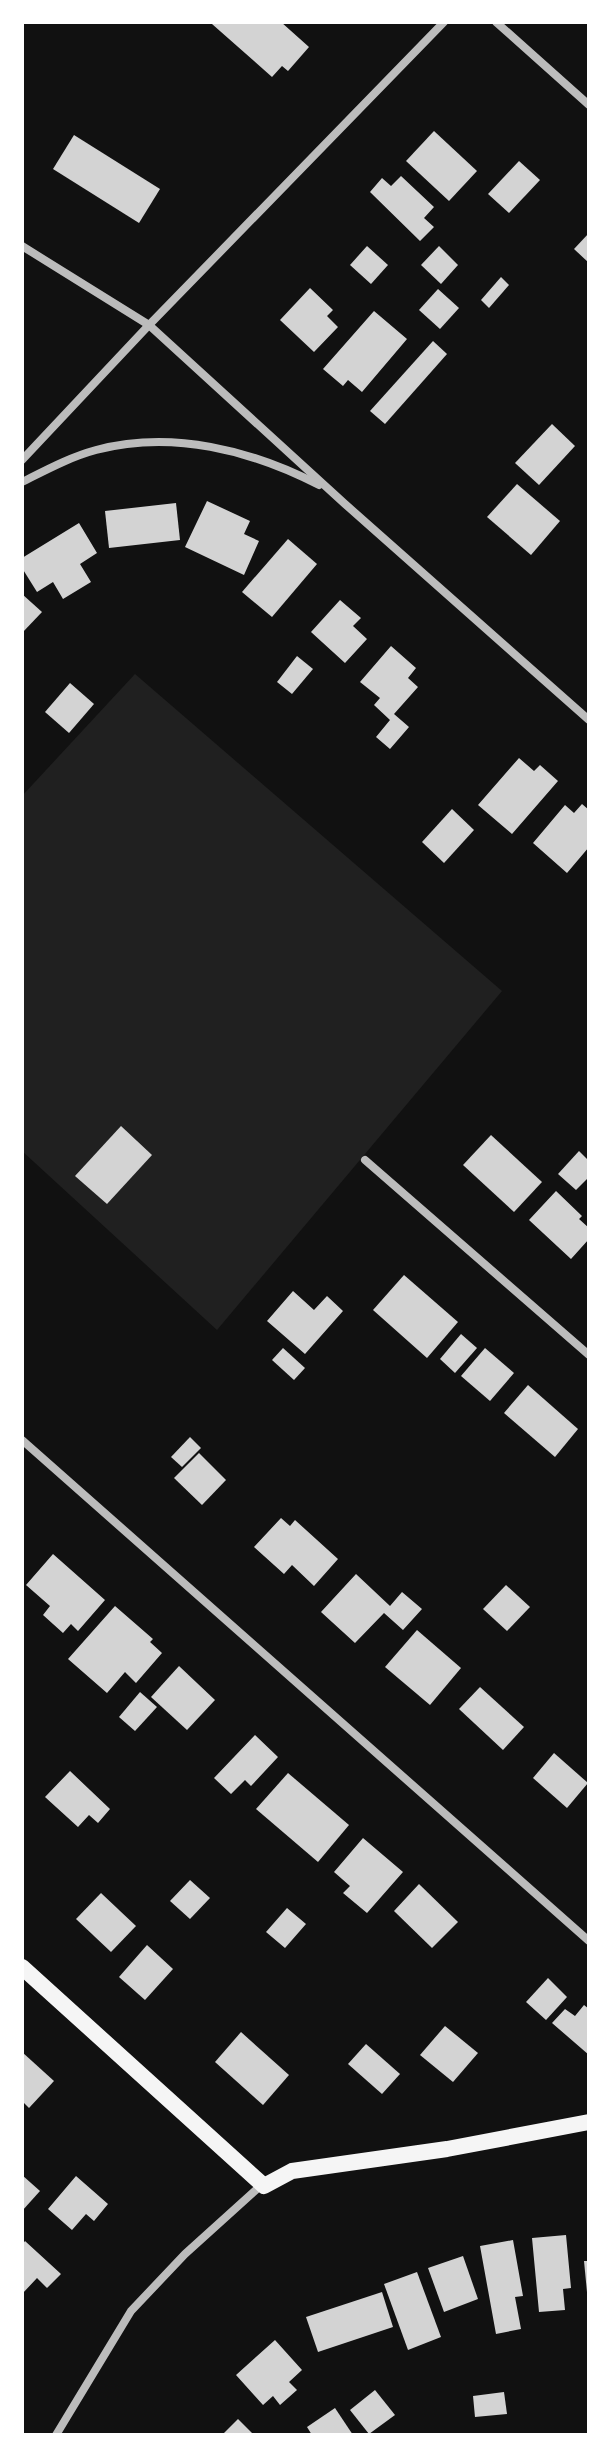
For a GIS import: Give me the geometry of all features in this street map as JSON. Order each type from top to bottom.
[{"type":"main road","points":[[22,1967],[264,2186],[292,2171],[447,2149],[589,2122]]},
{"type":"street","points":[[22,460],[444,22]]},
{"type":"street","points":[[496,22],[589,105]]},
{"type":"street","points":[[22,246],[149,325],[589,720]]},
{"type":"street","points":[[22,482],[59,463],[96,450],[138,443],[181,442],[224,449],[268,462],[319,485],[345,504]]},
{"type":"street","points":[[365,1160],[589,1355]]},
{"type":"street","points":[[22,1440],[589,1941]]},
{"type":"street","points":[[56,2435],[131,2311],[185,2254],[264,2186]]},
{"type":"shaded area","points":[[135,674],[502,991],[217,1330],[22,1151],[22,796]]},
{"type":"building","points":[[281,22],[309,47],[288,71],[282,66],[272,77],[212,24]]},
{"type":"building","points":[[434,131],[477,171],[449,201],[406,161]]},
{"type":"building","points":[[74,135],[160,189],[139,223],[53,169]]},
{"type":"building","points":[[519,161],[540,180],[509,213],[488,194]]},
{"type":"building","points":[[401,176],[434,207],[424,218],[434,227],[420,241],[370,192],[382,178],[391,186]]},
{"type":"building","points":[[589,233],[589,263],[574,249]]},
{"type":"building","points":[[367,246],[388,265],[371,284],[350,265]]},
{"type":"building","points":[[439,246],[458,265],[441,284],[421,265]]},
{"type":"building","points":[[501,277],[509,285],[489,308],[481,300]]},
{"type":"building","points":[[310,288],[333,310],[327,316],[338,327],[314,352],[280,320]]},
{"type":"building","points":[[438,289],[459,308],[440,329],[419,310]]},
{"type":"building","points":[[374,311],[407,339],[362,392],[348,380],[343,386],[323,369]]},
{"type":"building","points":[[433,341],[447,354],[385,424],[370,411]]},
{"type":"building","points":[[552,424],[575,446],[539,485],[515,463]]},
{"type":"building","points":[[517,484],[560,521],[531,555],[487,517]]},
{"type":"building","points":[[207,501],[250,521],[244,534],[259,541],[244,575],[185,547]]},
{"type":"building","points":[[176,503],[180,540],[109,548],[105,511]]},
{"type":"building","points":[[79,523],[97,553],[80,564],[91,582],[63,599],[53,582],[37,592],[22,568],[22,558]]},
{"type":"building","points":[[288,539],[317,564],[272,617],[242,592]]},
{"type":"building","points":[[22,594],[42,612],[22,633]]},
{"type":"building","points":[[340,600],[361,618],[353,626],[367,639],[345,663],[311,632]]},
{"type":"building","points":[[391,646],[416,668],[408,678],[418,687],[394,714],[409,727],[390,749],[376,737],[390,720],[374,705],[380,698],[360,682]]},
{"type":"building","points":[[297,656],[313,669],[292,694],[277,682]]},
{"type":"building","points":[[70,683],[94,704],[69,733],[45,712]]},
{"type":"building","points":[[519,758],[534,771],[540,765],[558,781],[512,834],[478,805]]},
{"type":"building","points":[[582,804],[589,810],[589,847],[567,873],[533,843],[565,805],[574,813]]},
{"type":"building","points":[[452,809],[474,830],[444,863],[422,842]]},
{"type":"building","points":[[121,1126],[152,1155],[107,1204],[75,1176]]},
{"type":"building","points":[[491,1135],[542,1182],[514,1212],[463,1165]]},
{"type":"building","points":[[579,1151],[589,1161],[589,1177],[576,1190],[558,1174]]},
{"type":"building","points":[[556,1191],[582,1216],[579,1219],[589,1228],[589,1239],[571,1259],[529,1220]]},
{"type":"building","points":[[404,1275],[458,1322],[427,1358],[373,1310]]},
{"type":"building","points":[[293,1291],[314,1310],[327,1296],[343,1311],[305,1354],[267,1321]]},
{"type":"building","points":[[461,1334],[477,1348],[455,1373],[440,1359]]},
{"type":"building","points":[[283,1348],[305,1368],[294,1380],[272,1360]]},
{"type":"building","points":[[485,1348],[514,1373],[490,1401],[461,1376]]},
{"type":"building","points":[[528,1385],[578,1429],[555,1457],[504,1413]]},
{"type":"building","points":[[190,1437],[201,1448],[182,1467],[171,1457]]},
{"type":"building","points":[[199,1453],[226,1480],[202,1505],[174,1478]]},
{"type":"building","points":[[281,1518],[290,1526],[295,1520],[338,1559],[314,1586],[292,1565],[284,1574],[254,1547]]},
{"type":"building","points":[[53,1554],[105,1600],[78,1631],[71,1624],[63,1633],[43,1615],[50,1606],[26,1585]]},
{"type":"building","points":[[356,1574],[390,1606],[402,1592],[422,1609],[403,1630],[384,1613],[355,1643],[321,1612]]},
{"type":"building","points":[[506,1585],[530,1607],[507,1631],[483,1609]]},
{"type":"building","points":[[115,1606],[153,1639],[150,1642],[162,1653],[136,1683],[125,1672],[107,1693],[68,1659]]},
{"type":"building","points":[[417,1630],[461,1668],[430,1705],[385,1667]]},
{"type":"building","points":[[179,1666],[215,1700],[187,1730],[151,1697]]},
{"type":"building","points":[[480,1687],[524,1727],[503,1750],[459,1709]]},
{"type":"building","points":[[140,1692],[157,1707],[135,1731],[119,1717]]},
{"type":"building","points":[[255,1735],[278,1757],[251,1786],[245,1780],[231,1794],[214,1778]]},
{"type":"building","points":[[554,1753],[588,1783],[567,1808],[533,1778]]},
{"type":"building","points":[[70,1771],[110,1809],[98,1823],[89,1815],[78,1827],[45,1797]]},
{"type":"building","points":[[288,1773],[349,1825],[318,1862],[256,1809]]},
{"type":"building","points":[[363,1838],[403,1872],[367,1913],[343,1893],[350,1886],[334,1872]]},
{"type":"building","points":[[190,1880],[210,1898],[190,1919],[170,1901]]},
{"type":"building","points":[[419,1884],[458,1922],[432,1948],[394,1911]]},
{"type":"building","points":[[101,1893],[136,1926],[111,1952],[76,1919]]},
{"type":"building","points":[[287,1908],[306,1924],[285,1948],[266,1932]]},
{"type":"building","points":[[147,1945],[173,1969],[145,2000],[119,1977]]},
{"type":"building","points":[[548,1978],[567,1997],[546,2020],[526,2002]]},
{"type":"building","points":[[584,2005],[589,2009],[589,2055],[552,2023],[565,2009],[575,2016]]},
{"type":"building","points":[[445,2026],[478,2053],[453,2082],[420,2055]]},
{"type":"building","points":[[241,2032],[289,2075],[263,2105],[215,2062]]},
{"type":"building","points":[[366,2044],[400,2074],[382,2094],[348,2064]]},
{"type":"building","points":[[22,2052],[54,2081],[29,2108],[22,2101]]},
{"type":"building","points":[[22,2175],[40,2191],[22,2211]]},
{"type":"building","points":[[76,2176],[108,2204],[94,2221],[86,2214],[72,2230],[48,2209]]},
{"type":"building","points":[[566,2235],[571,2288],[563,2289],[565,2310],[539,2312],[532,2238]]},
{"type":"building","points":[[513,2240],[523,2296],[515,2297],[521,2329],[496,2334],[480,2246]]},
{"type":"building","points":[[25,2241],[61,2274],[47,2288],[37,2278],[22,2294],[22,2245]]},
{"type":"building","points":[[463,2256],[478,2299],[444,2312],[428,2268]]},
{"type":"building","points":[[584,2261],[589,2261],[587,2292]]},
{"type":"building","points":[[417,2272],[441,2337],[408,2350],[384,2284]]},
{"type":"building","points":[[382,2292],[393,2327],[318,2352],[306,2317]]},
{"type":"building","points":[[275,2340],[302,2370],[289,2382],[297,2390],[280,2405],[273,2396],[263,2405],[236,2375]]},
{"type":"building","points":[[375,2390],[395,2415],[369,2434],[350,2410]]},
{"type":"building","points":[[504,2392],[507,2414],[475,2417],[473,2396]]},
{"type":"building","points":[[335,2408],[353,2435],[312,2435],[307,2427]]},
{"type":"building","points":[[238,2419],[254,2435],[222,2435]]}]
